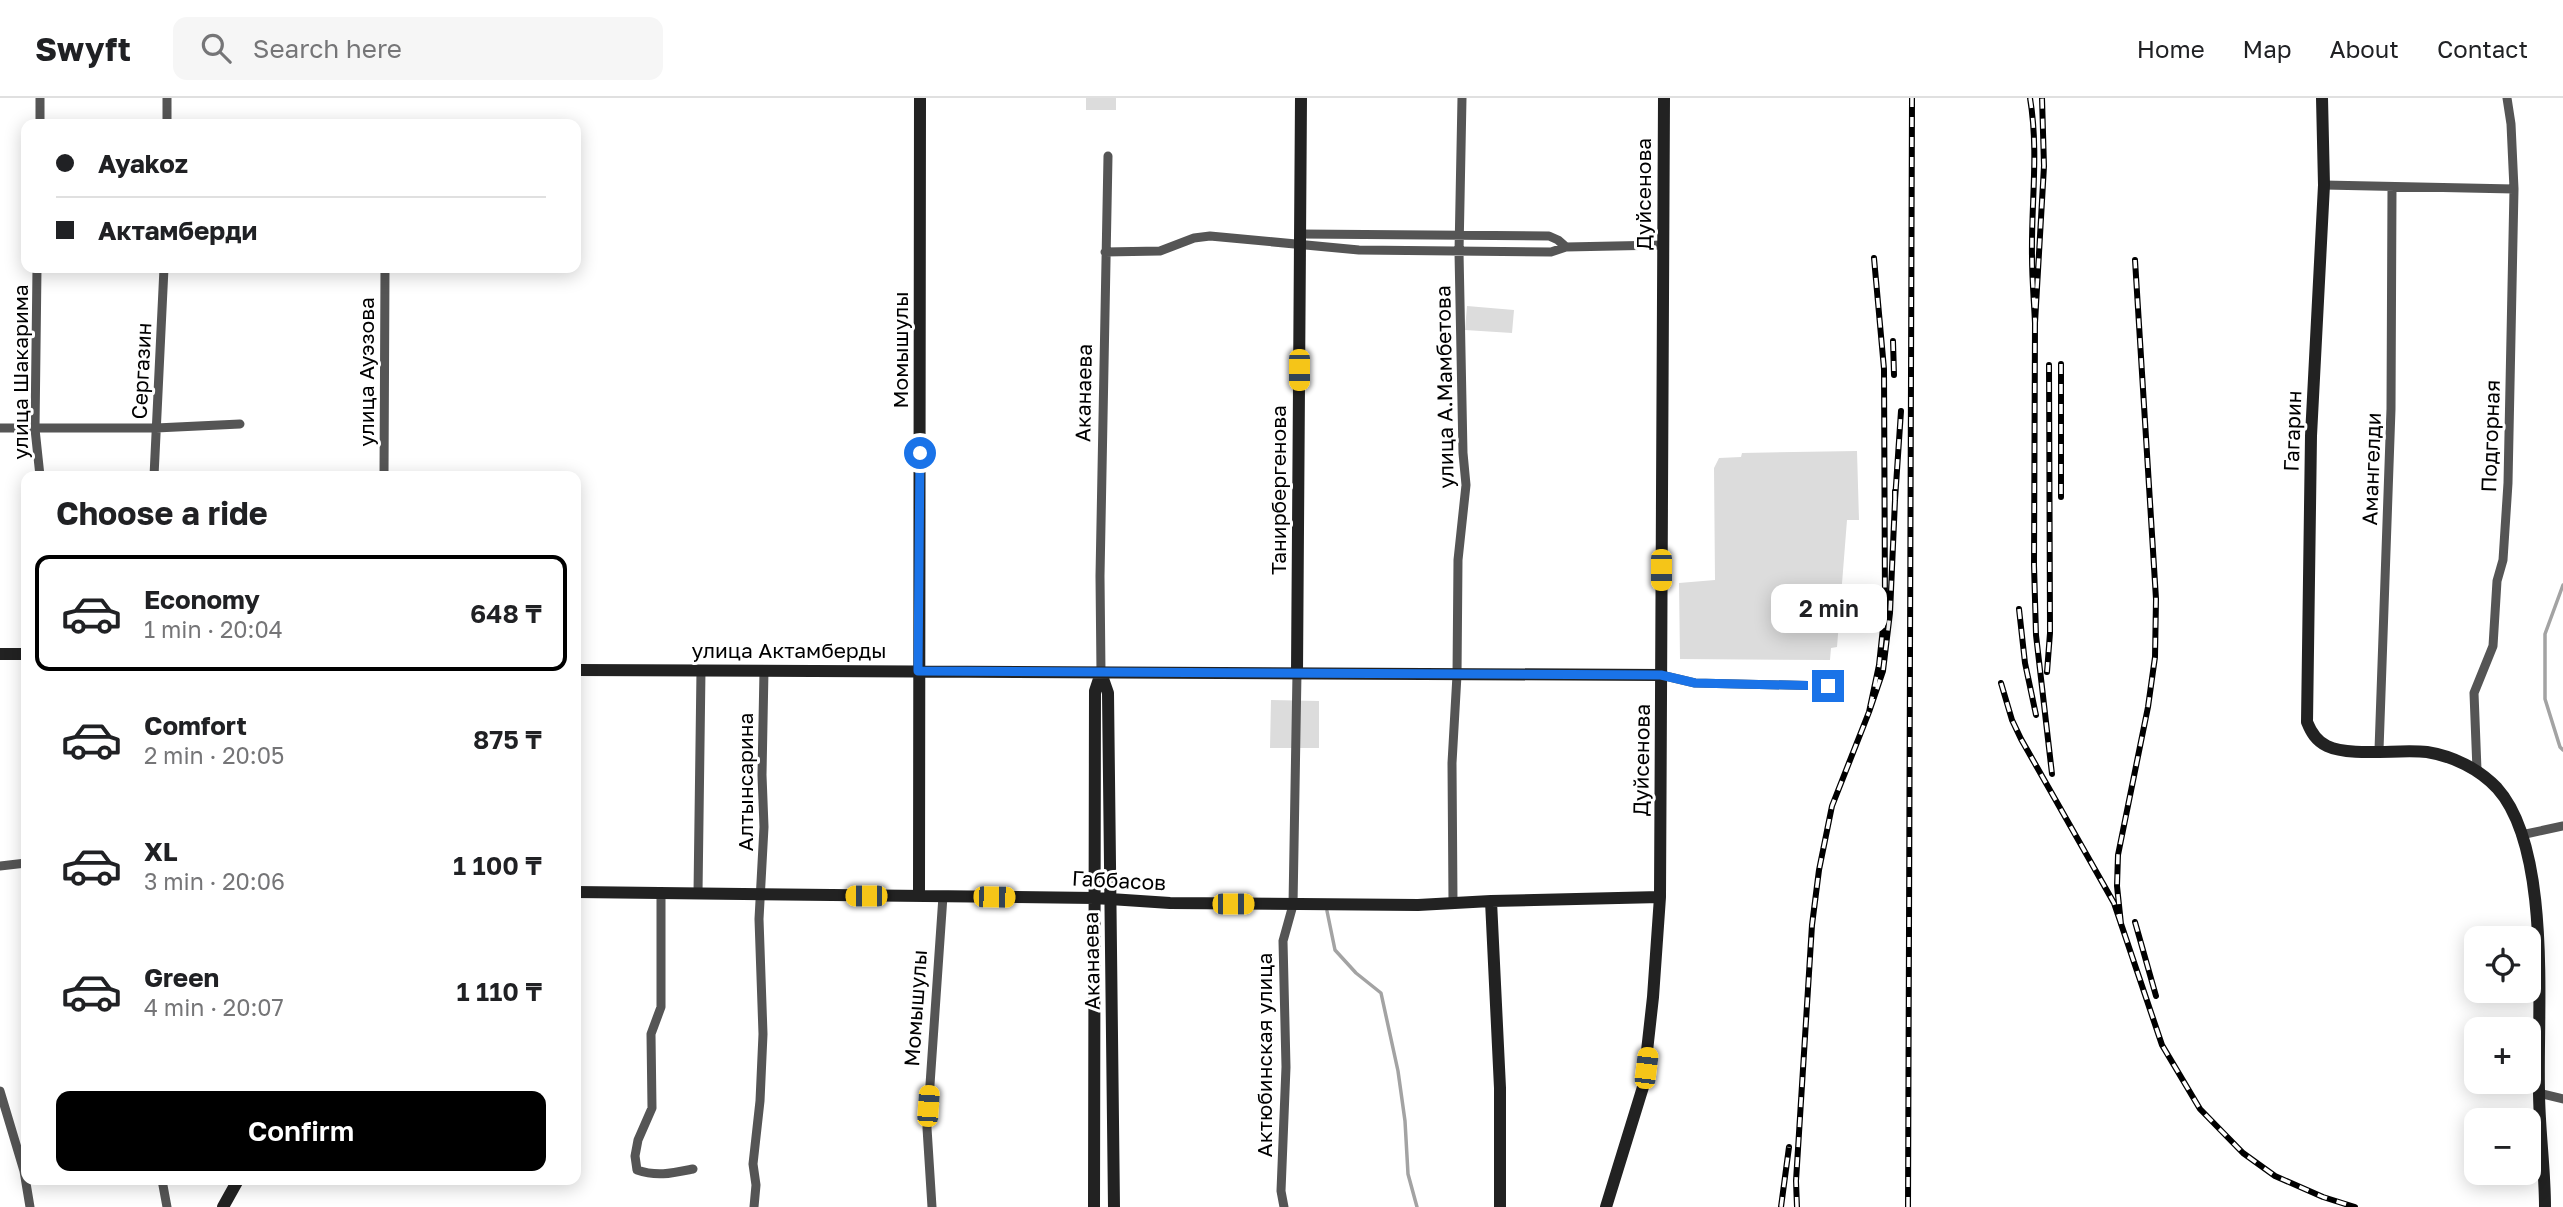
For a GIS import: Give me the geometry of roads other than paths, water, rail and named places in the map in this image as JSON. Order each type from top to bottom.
[{"type":"main road","name":"Момышулы","points":[[919,896],[920,98]]},
{"type":"main road","name":"Танирбергенова","points":[[1297,673],[1301,98]]},
{"type":"main road","name":"Дуйсенова","points":[[1606,1207],[1643,1087],[1660,897],[1664,98]]},
{"type":"main road","name":"Гагарин","points":[[2322,98],[2323,185],[2311,436],[2306,711],[2311,731],[2317,740],[2338,750],[2379,750]]},
{"type":"main road","points":[[0,654],[21,654]]},
{"type":"main road","name":"улица Актамберды","points":[[581,670],[1661,675]]},
{"type":"main road","name":"Аканаева","points":[[1094,1207],[1095,691],[1101,673]]},
{"type":"main road","name":"Аканаева","points":[[1101,673],[1108,693],[1114,1207]]},
{"type":"main road","points":[[2379,750],[2428,752],[2458,761],[2477,770],[2498,789],[2511,810],[2531,871],[2538,913],[2539,1017]]},
{"type":"main road","name":"Габбасов","points":[[581,892],[1096,898],[1170,903],[1293,905],[1418,905],[1660,897]]},
{"type":"main road","points":[[1491,901],[1500,1088],[1500,1207]]},
{"type":"main road","points":[[2539,1094],[2545,1207]]},
{"type":"main road","points":[[223,1207],[235,1185]]},
{"type":"street","points":[[40,98],[40,119]]},
{"type":"street","points":[[167,98],[167,119]]},
{"type":"street","name":"улица А.Мамбетова","points":[[1453,902],[1452,763],[1457,675],[1458,561],[1466,485],[1459,252],[1462,98]]},
{"type":"street","name":"Подгорная","points":[[2477,770],[2474,693],[2493,646],[2508,483],[2514,189],[2507,98]]},
{"type":"street","name":"Аканаева","points":[[1101,673],[1100,576],[1108,156]]},
{"type":"street","points":[[2323,185],[2514,189]]},
{"type":"street","name":"Амангелди","points":[[2379,750],[2391,409],[2392,188]]},
{"type":"street","points":[[1105,252],[1160,251],[1194,238],[1210,236],[1300,239],[1549,236],[1566,247]]},
{"type":"street","points":[[1300,239],[1359,250],[1459,252],[1551,252],[1566,247],[1663,245]]},
{"type":"street","name":"улица Шакарима","points":[[37,273],[35,429],[39,471]]},
{"type":"street","name":"Сергазин","points":[[154,471],[164,273]]},
{"type":"street","name":"улица Ауэзова","points":[[384,471],[385,273]]},
{"type":"street","points":[[0,428],[156,428],[240,424]]},
{"type":"street","points":[[698,893],[701,670]]},
{"type":"street","name":"Алтынсарина","points":[[754,1207],[756,1185],[752,1164],[760,1101],[763,1034],[760,933],[764,828],[764,670]]},
{"type":"street","name":"Актюбинская улица","points":[[1284,1207],[1281,1191],[1286,1067],[1283,941],[1293,905],[1297,673]]},
{"type":"street","points":[[1661,675],[1695,683],[1828,686]]},
{"type":"street","points":[[2521,835],[2563,826]]},
{"type":"street","points":[[0,866],[21,864]]},
{"type":"street","points":[[661,893],[661,1007],[651,1034],[652,1108],[638,1140],[635,1156],[637,1170],[649,1174],[668,1174],[693,1169]]},
{"type":"street","name":"Момышулы","points":[[932,1207],[927,1128],[943,896]]},
{"type":"street","points":[[0,1091],[21,1161]]},
{"type":"street","points":[[2541,1094],[2563,1099]]},
{"type":"street","points":[[26,1185],[30,1207]]},
{"type":"street","points":[[163,1185],[167,1207]]},
{"type":"waterway","points":[[2563,585],[2545,634],[2545,699],[2563,750]]},
{"type":"waterway","points":[[1327,911],[1335,950],[1356,973],[1381,993],[1398,1071],[1405,1121],[1408,1174],[1417,1207]]},
{"type":"railway","points":[[1908,1207],[1912,98]]},
{"type":"railway","points":[[2030,98],[2034,138],[2032,257],[2035,323],[2044,166],[2042,98]]},
{"type":"railway","points":[[1874,258],[1884,369],[1885,609],[1879,665],[1869,712],[1883,671],[1890,613],[1895,500]]},
{"type":"railway","points":[[2121,924],[2117,886],[2118,855],[2148,707],[2155,657],[2156,599],[2135,260]]},
{"type":"railway","points":[[2035,323],[2036,635],[2052,774]]},
{"type":"railway","points":[[1893,341],[1894,375]]},
{"type":"railway","points":[[2061,364],[2061,497]]},
{"type":"railway","points":[[2047,672],[2050,633],[2049,365]]},
{"type":"railway","points":[[1895,491],[1895,500],[1901,411]]},
{"type":"railway","points":[[2019,609],[2025,663],[2036,715]]},
{"type":"railway","points":[[2001,683],[2021,739],[2114,903],[2162,1045],[2200,1109],[2243,1153],[2275,1176],[2323,1197],[2355,1207]]},
{"type":"railway","points":[[1797,1207],[1796,1181],[1812,925],[1819,870],[1832,806],[1869,712]]},
{"type":"railway","points":[[2135,922],[2156,996]]},
{"type":"railway","points":[[1781,1207],[1789,1147]]}]
